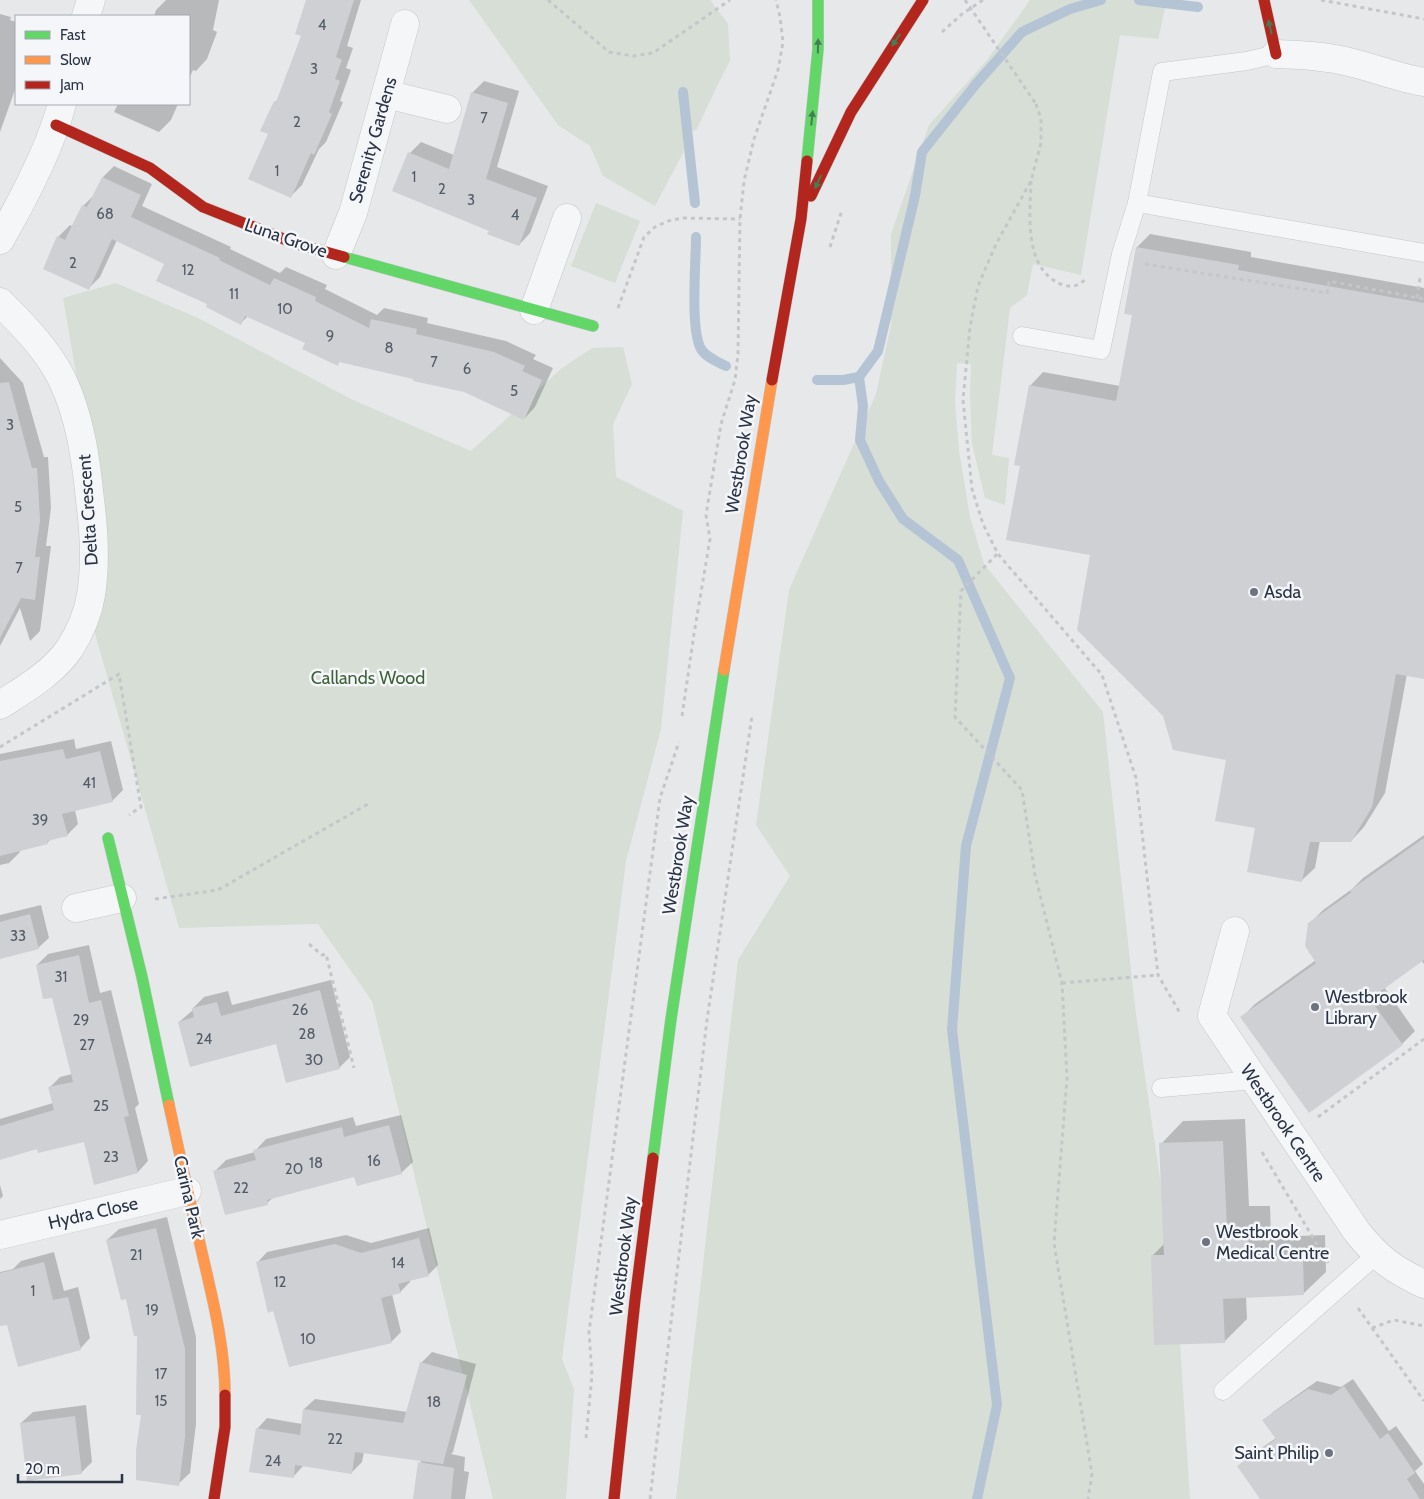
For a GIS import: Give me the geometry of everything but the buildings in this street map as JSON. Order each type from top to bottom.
[{"type":"street","points":[[86,15],[91,0]]},
{"type":"street","name":"Westbrook Way","points":[[614,1499],[635,1300],[671,1019],[732,614],[801,219],[818,49],[818,0]]},
{"type":"street","name":"Westbrook Way","points":[[801,219],[851,112],[923,0]]},
{"type":"street","points":[[1264,0],[1276,54],[1331,58],[1410,80],[1424,82]]},
{"type":"street","name":"Serenity Gardens","points":[[336,255],[352,213],[405,24]]},
{"type":"street","points":[[386,94],[447,109]]},
{"type":"street","points":[[0,240],[37,168],[59,115]]},
{"type":"street","name":"Luna Grove","points":[[59,115],[150,168],[203,207],[294,243],[593,326]]},
{"type":"street","points":[[534,310],[567,218]]},
{"type":"street","name":"Delta Crescent","points":[[0,302],[29,331],[50,357],[71,400],[85,452],[94,558],[91,595],[83,622],[70,648],[54,667],[0,705]]},
{"type":"street","name":"Carina Park","points":[[108,838],[142,977],[187,1191],[217,1316],[225,1376],[225,1427],[214,1499]]},
{"type":"street","points":[[76,908],[122,898]]},
{"type":"street","name":"Westbrook Centre","points":[[1235,931],[1212,1016],[1357,1232],[1376,1255],[1401,1273],[1424,1284]]},
{"type":"street","name":"Hydra Close","points":[[0,1235],[187,1191]]},
{"type":"lane","points":[[1022,336],[1102,350],[1121,254],[1137,203],[1162,72],[1248,61],[1276,54]]},
{"type":"lane","points":[[1137,203],[1424,253]]},
{"type":"lane","points":[[1161,1088],[1254,1080]]},
{"type":"lane","points":[[1223,1391],[1376,1255]]},
{"type":"path","points":[[548,0],[609,52],[633,56],[653,53],[730,0]]},
{"type":"path","points":[[682,723],[694,634],[710,539],[706,515],[721,424],[735,380],[738,354],[740,219],[744,181],[754,139],[778,70],[782,52],[782,34],[776,0]]},
{"type":"path","points":[[964,0],[1036,104],[1041,119],[1041,143],[1031,181],[1030,230],[1034,251],[1044,270],[1055,282],[1068,286],[1079,285],[1086,279]]},
{"type":"path","points":[[939,35],[962,14],[983,0]]},
{"type":"path","points":[[1321,0],[1424,19]]},
{"type":"path","points":[[1031,181],[996,244],[978,286],[970,327],[963,400],[972,489],[983,524],[998,554],[1102,675],[1136,778],[1158,975],[1182,1016]]},
{"type":"path","points":[[829,252],[843,206]]},
{"type":"path","points":[[593,326],[616,314],[644,238],[655,227],[668,221],[683,218],[740,219]]},
{"type":"path","points":[[1140,263],[1327,293],[1329,281],[1424,299]]},
{"type":"path","points":[[1417,298],[1421,273]]},
{"type":"path","points":[[998,554],[960,591],[955,717],[1022,790],[1035,875],[1062,983],[1067,1078],[1054,1243],[1092,1474],[1088,1499]]},
{"type":"path","points":[[0,747],[119,674],[141,807],[125,817],[108,838]]},
{"type":"path","points":[[650,1499],[707,1020],[752,715]]},
{"type":"path","points":[[585,1442],[592,1376],[589,1332],[658,808],[679,742],[680,732]]},
{"type":"path","points":[[122,898],[144,900],[218,890],[368,804]]},
{"type":"path","points":[[309,944],[322,955],[326,954],[354,1068]]},
{"type":"path","points":[[1062,983],[1158,975]]},
{"type":"path","name":"Westbrook Centre","points":[[1314,1120],[1424,1039]]},
{"type":"path","points":[[1259,1147],[1343,1286],[1424,1401]]},
{"type":"path","points":[[1372,1328],[1394,1320],[1424,1326]]},
{"type":"green space","points":[[469,0],[710,0],[728,24],[730,61],[697,129],[683,136],[684,151],[655,206],[603,176],[590,146],[558,125]]},
{"type":"green space","points":[[1030,0],[1167,0],[1158,39],[1120,35],[1081,275],[1033,264],[1027,295],[1010,308],[992,455],[1009,458],[1005,505],[985,498],[972,444],[971,364],[957,363],[955,403],[959,451],[970,517],[984,564],[1103,712],[1135,1007],[1177,1296],[1190,1499],[676,1499],[738,960],[790,876],[756,825],[789,590],[876,394],[891,325],[891,234],[929,125],[988,59]]},
{"type":"green space","points":[[596,203],[640,221],[615,283],[571,266]]},
{"type":"green space","name":"Callands Wood","points":[[116,283],[198,318],[353,400],[471,451],[562,368],[592,348],[623,347],[632,384],[613,424],[616,477],[683,511],[661,729],[626,861],[562,1359],[574,1389],[566,1499],[493,1499],[372,1001],[318,924],[179,928],[80,581],[88,443],[63,298]]},
{"type":"waterway","points":[[977,1499],[997,1405],[952,1030],[966,846],[1010,678],[958,560],[903,519],[879,481],[860,440],[863,406],[859,377],[878,351],[915,196],[922,152],[976,84],[1022,32],[1070,9],[1101,0]]},
{"type":"waterway","points":[[1139,0],[1198,7]]},
{"type":"waterway","points":[[683,92],[695,203]]},
{"type":"waterway","points":[[696,237],[695,312],[698,340],[701,349],[706,354],[726,366]]},
{"type":"waterway","points":[[817,380],[843,380],[859,377]]},
{"type":"traffic: fast","points":[[807,161],[818,49],[818,0]]},
{"type":"traffic: fast","points":[[344,257],[593,326]]},
{"type":"traffic: fast","points":[[653,1158],[671,1019],[724,670]]},
{"type":"traffic: fast","points":[[108,838],[142,977],[169,1105]]},
{"type":"traffic: slow","points":[[724,670],[772,380]]},
{"type":"traffic: slow","points":[[169,1105],[217,1318],[223,1356],[225,1395]]},
{"type":"traffic: jam","points":[[811,196],[851,112],[923,0]]},
{"type":"traffic: jam","points":[[1264,0],[1276,54]]},
{"type":"traffic: jam","points":[[56,125],[150,168],[203,207],[294,243],[344,257]]},
{"type":"traffic: jam","points":[[772,380],[801,219],[807,161]]},
{"type":"traffic: jam","points":[[614,1499],[635,1300],[653,1158]]},
{"type":"traffic: jam","points":[[214,1499],[225,1427],[225,1395]]},
{"type":"place","name":"Asda","points":[[1254,592]]},
{"type":"place","name":"Westbrook Library","points":[[1315,1007]]},
{"type":"place","name":"Westbrook Medical Centre","points":[[1206,1242]]},
{"type":"place","name":"Saint Philip","points":[[1329,1453]]}]
